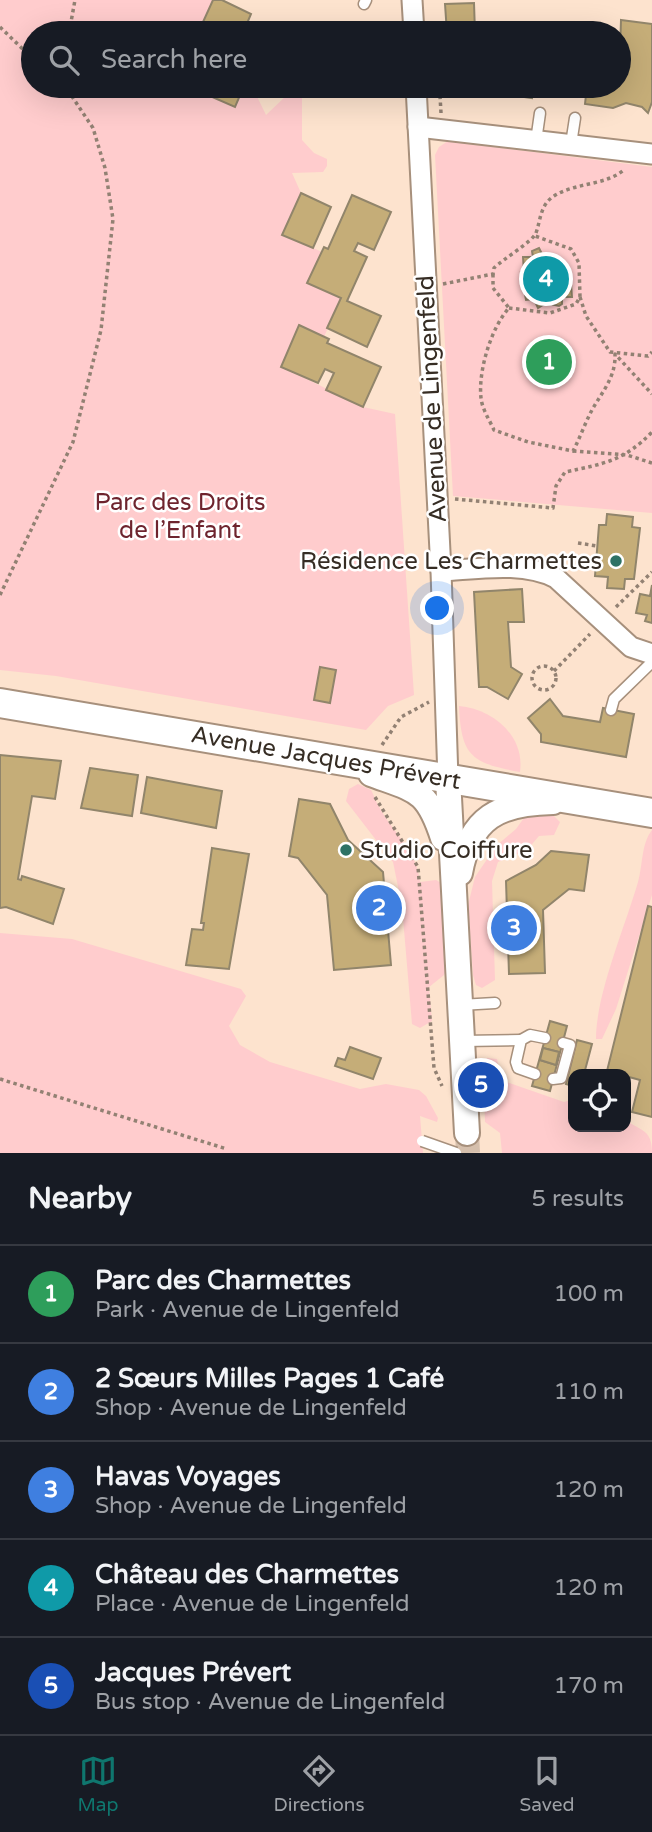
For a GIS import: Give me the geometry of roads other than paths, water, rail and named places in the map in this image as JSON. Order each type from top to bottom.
[{"type":"main road","name":"Avenue Jacques Prévert","points":[[0,704],[326,758],[376,771],[447,779],[652,813]]},
{"type":"street","points":[[412,0],[413,21]]},
{"type":"street","name":"Avenue de Lingenfeld","points":[[417,98],[441,571],[447,779],[462,1041],[461,1143]]},
{"type":"street","points":[[418,127],[652,154]]},
{"type":"street","points":[[441,571],[521,568],[543,571],[556,578],[631,648],[652,654]]},
{"type":"street","points":[[376,771],[413,789],[425,798],[434,811],[443,840],[455,908]]},
{"type":"street","points":[[455,908],[465,848],[475,830],[487,818],[520,804],[582,801]]},
{"type":"lane","points":[[536,141],[540,113]]},
{"type":"lane","points":[[571,145],[575,118]]},
{"type":"lane","points":[[611,710],[614,699],[652,662]]},
{"type":"lane","points":[[460,1005],[495,1003]]},
{"type":"lane","points":[[462,1041],[521,1040],[530,1035],[545,1038]]},
{"type":"lane","points":[[521,1040],[516,1062],[518,1068],[535,1074]]},
{"type":"lane","points":[[557,1078],[566,1044]]},
{"type":"lane","points":[[422,1141],[461,1143]]},
{"type":"tunnel","points":[[467,1133],[468,1153]]},
{"type":"place","name":"Château des Charmettes","points":[[546,279]]},
{"type":"place","name":"Parc des Charmettes","points":[[549,362]]},
{"type":"place","name":"Résidence Les Charmettes","points":[[616,561]]},
{"type":"place","name":"Studio Coiffure","points":[[346,850]]},
{"type":"place","name":"2 Sœurs Milles Pages 1 Café","points":[[379,908]]},
{"type":"place","name":"Havas Voyages","points":[[514,928]]},
{"type":"place","name":"Jacques Prévert","points":[[481,1085]]},
{"type":"park label","name":"Parc des Droits de l’Enfant","points":[[180,516]]}]
